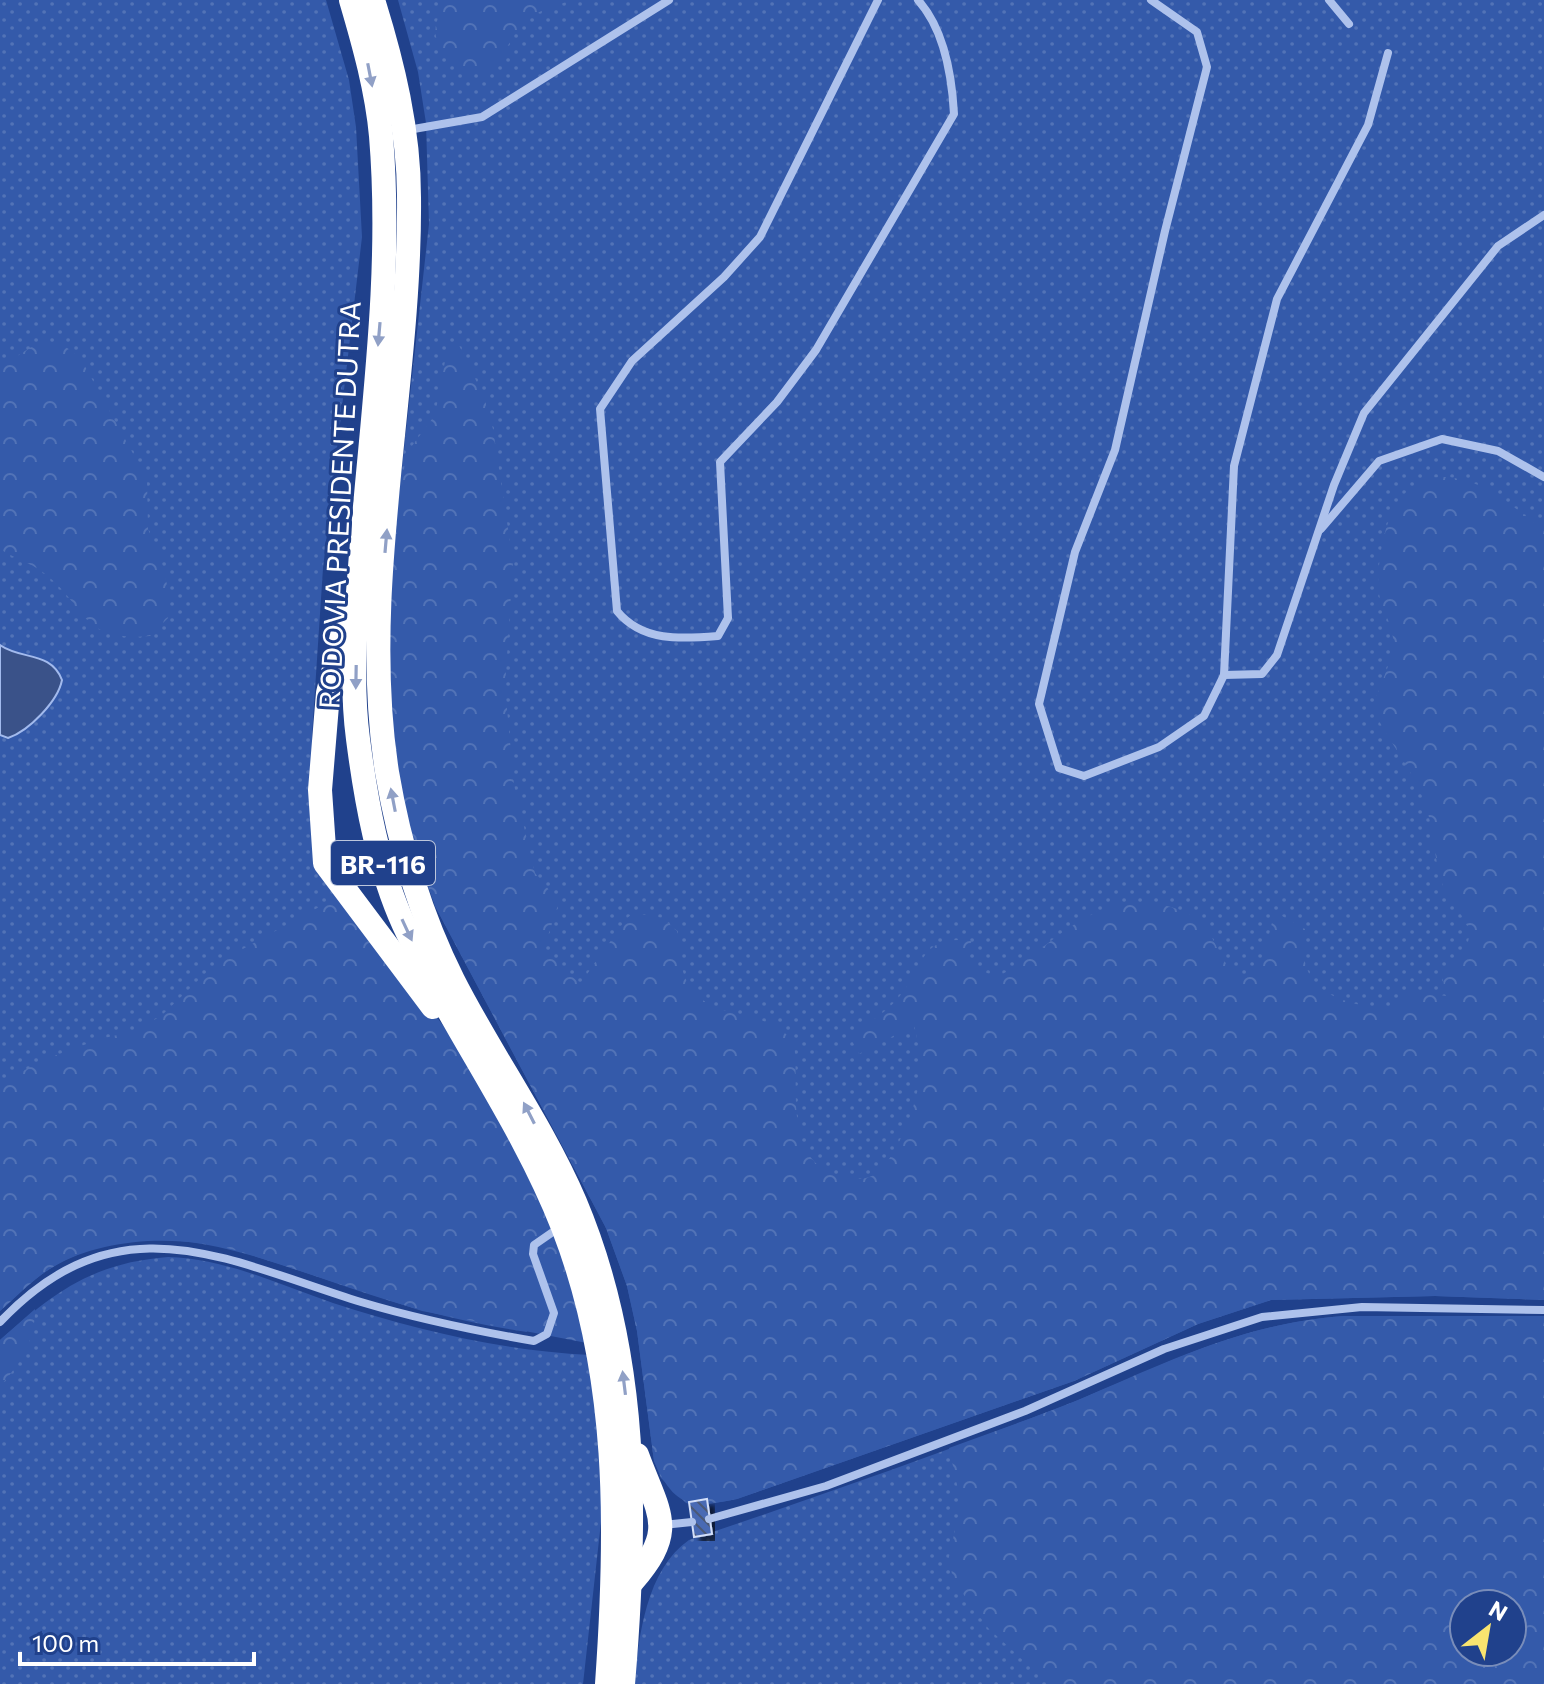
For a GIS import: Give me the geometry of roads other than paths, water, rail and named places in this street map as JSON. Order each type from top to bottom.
[{"type":"highway","name":"RODOVIA PRESIDENTE DUTRA","points":[[351,0],[364,46],[380,131],[386,221],[361,555],[355,680],[357,734],[379,851],[402,920],[438,993],[534,1161],[585,1290],[598,1347],[614,1478],[614,1581],[607,1684]]},
{"type":"highway","name":"RODOVIA PRESIDENTE DUTRA","points":[[373,0],[385,37],[404,131],[409,194],[408,268],[380,608],[378,675],[387,769],[399,830],[422,908],[452,978],[560,1173],[593,1249],[615,1328],[631,1438],[632,1582],[623,1684]]},
{"type":"highway","points":[[361,555],[328,693],[320,790],[325,863],[426,999],[479,1061]]},
{"type":"highway","points":[[631,1438],[663,1525],[657,1551],[632,1582]]},
{"type":"street","points":[[404,131],[482,117],[669,0]]},
{"type":"street","points":[[878,0],[760,237],[724,277],[632,361],[600,409],[617,611],[630,626],[675,639],[718,636],[728,618],[720,462],[777,402],[816,350],[954,114],[952,81],[930,13],[918,0]]},
{"type":"street","points":[[1151,0],[1197,32],[1207,67],[1115,450],[1075,552],[1039,704],[1059,768],[1084,776],[1159,747],[1204,716],[1224,675],[1234,466],[1277,299],[1368,125],[1388,53]]},
{"type":"street","points":[[1329,0],[1349,24]]},
{"type":"street","points":[[1224,675],[1262,674],[1277,655],[1318,533],[1364,413],[1498,246],[1544,215]]},
{"type":"street","points":[[1318,533],[1379,461],[1442,439],[1498,451],[1544,477]]},
{"type":"street","points":[[0,1322],[39,1284],[60,1272],[120,1252],[157,1248],[200,1250],[441,1324],[534,1341],[547,1334],[554,1313],[533,1254],[534,1245],[562,1226]]},
{"type":"street","points":[[709,1519],[826,1486],[1025,1411],[1164,1349],[1262,1317],[1362,1307],[1544,1310]]},
{"type":"street","points":[[663,1525],[692,1522]]}]
